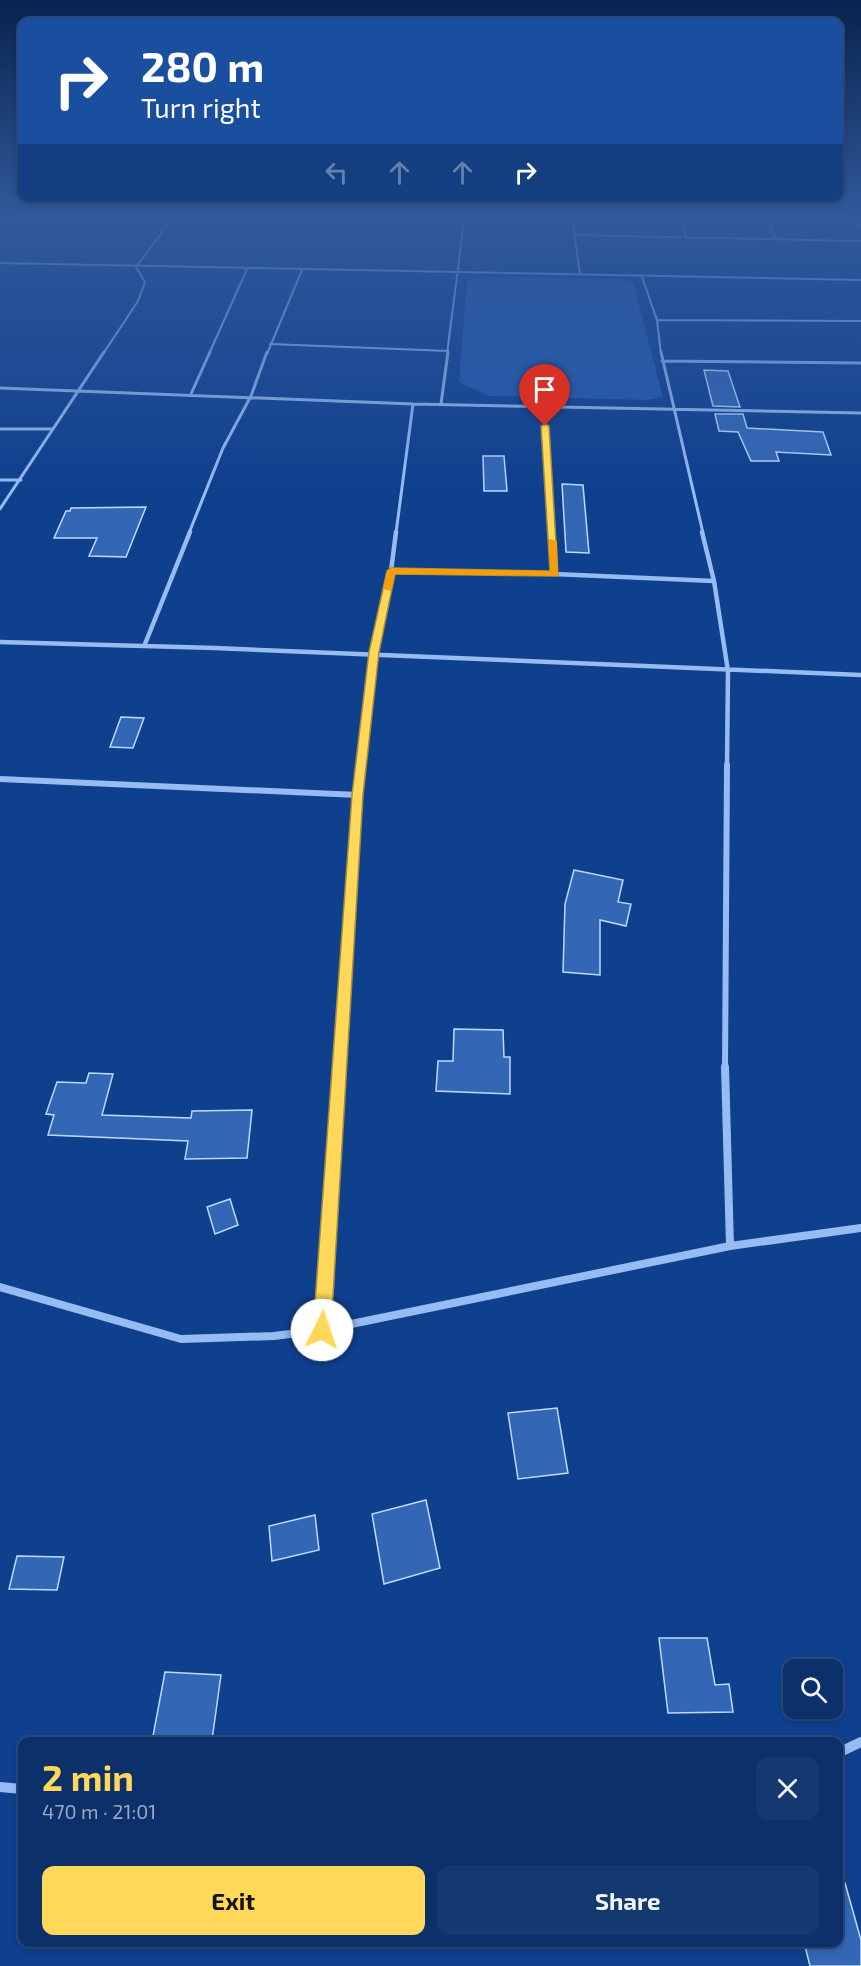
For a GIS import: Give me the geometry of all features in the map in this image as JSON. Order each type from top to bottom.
[{"type":"street","points":[[0,509],[135,306]]},
{"type":"street","points":[[190,394],[230,306]]},
{"type":"street","points":[[145,644],[224,448],[251,396],[287,306]]},
{"type":"street","points":[[441,404],[454,306]]},
{"type":"street","points":[[652,306],[657,320],[662,361],[714,581],[728,671],[725,1076],[730,1246]]},
{"type":"street","points":[[657,320],[861,321]]},
{"type":"street","points":[[270,344],[448,351]]},
{"type":"street","points":[[662,361],[861,363]]},
{"type":"street","points":[[0,388],[413,404],[861,413]]},
{"type":"street","points":[[322,1330],[358,795],[374,652],[391,571],[413,404]]},
{"type":"street","points":[[544,405],[554,574]]},
{"type":"street","points":[[0,429],[52,429]]},
{"type":"street","points":[[0,480],[21,480]]},
{"type":"street","points":[[391,571],[554,574],[714,581]]},
{"type":"street","points":[[0,642],[145,644],[374,652],[728,671],[861,675]]},
{"type":"street","points":[[0,779],[358,795]]},
{"type":"street","points":[[0,1287],[181,1339],[274,1336],[322,1330],[730,1246],[861,1228]]},
{"type":"street","points":[[843,1751],[861,1742]]},
{"type":"street","points":[[0,1787],[18,1789]]},
{"type":"shaded area","points":[[465,306],[639,306],[663,397],[647,400],[489,396],[459,382]]},
{"type":"building","points":[[704,370],[728,371],[740,407],[713,406]]},
{"type":"building","points":[[715,414],[743,414],[747,428],[823,432],[831,455],[776,452],[779,461],[751,461],[738,432],[719,431]]},
{"type":"building","points":[[483,456],[504,456],[507,491],[484,491]]},
{"type":"building","points":[[562,484],[583,485],[589,553],[566,552]]},
{"type":"building","points":[[146,507],[126,557],[89,556],[97,538],[54,538],[66,511],[70,511],[71,508]]},
{"type":"building","points":[[121,717],[144,718],[133,748],[110,747]]},
{"type":"building","points":[[574,870],[623,880],[618,902],[631,904],[626,926],[600,920],[600,975],[563,972],[565,904]]},
{"type":"building","points":[[454,1029],[503,1030],[504,1057],[510,1057],[510,1094],[436,1091],[438,1061],[453,1061]]},
{"type":"building","points":[[89,1073],[113,1074],[102,1115],[191,1118],[192,1111],[252,1110],[247,1158],[185,1159],[188,1141],[48,1135],[54,1115],[46,1114],[57,1082],[86,1083]]},
{"type":"building","points":[[230,1199],[238,1225],[215,1234],[207,1207]]},
{"type":"building","points":[[557,1408],[568,1473],[518,1479],[508,1413]]},
{"type":"building","points":[[426,1500],[440,1568],[384,1584],[372,1514]]},
{"type":"building","points":[[315,1515],[319,1550],[272,1561],[269,1526]]},
{"type":"building","points":[[17,1556],[64,1557],[57,1590],[9,1589]]},
{"type":"building","points":[[659,1638],[707,1638],[715,1685],[729,1684],[733,1712],[668,1713]]},
{"type":"building","points":[[165,1672],[221,1675],[212,1737],[153,1736]]},
{"type":"building","points":[[843,1883],[845,1883],[861,1940],[861,1966],[810,1966],[805,1947],[843,1947]]},
{"type":"slow traffic","points":[[387,589],[391,571],[554,574],[552,541]]},
{"type":"route","points":[[322,1330],[358,795],[374,652],[391,571],[554,574],[545,426]]}]
